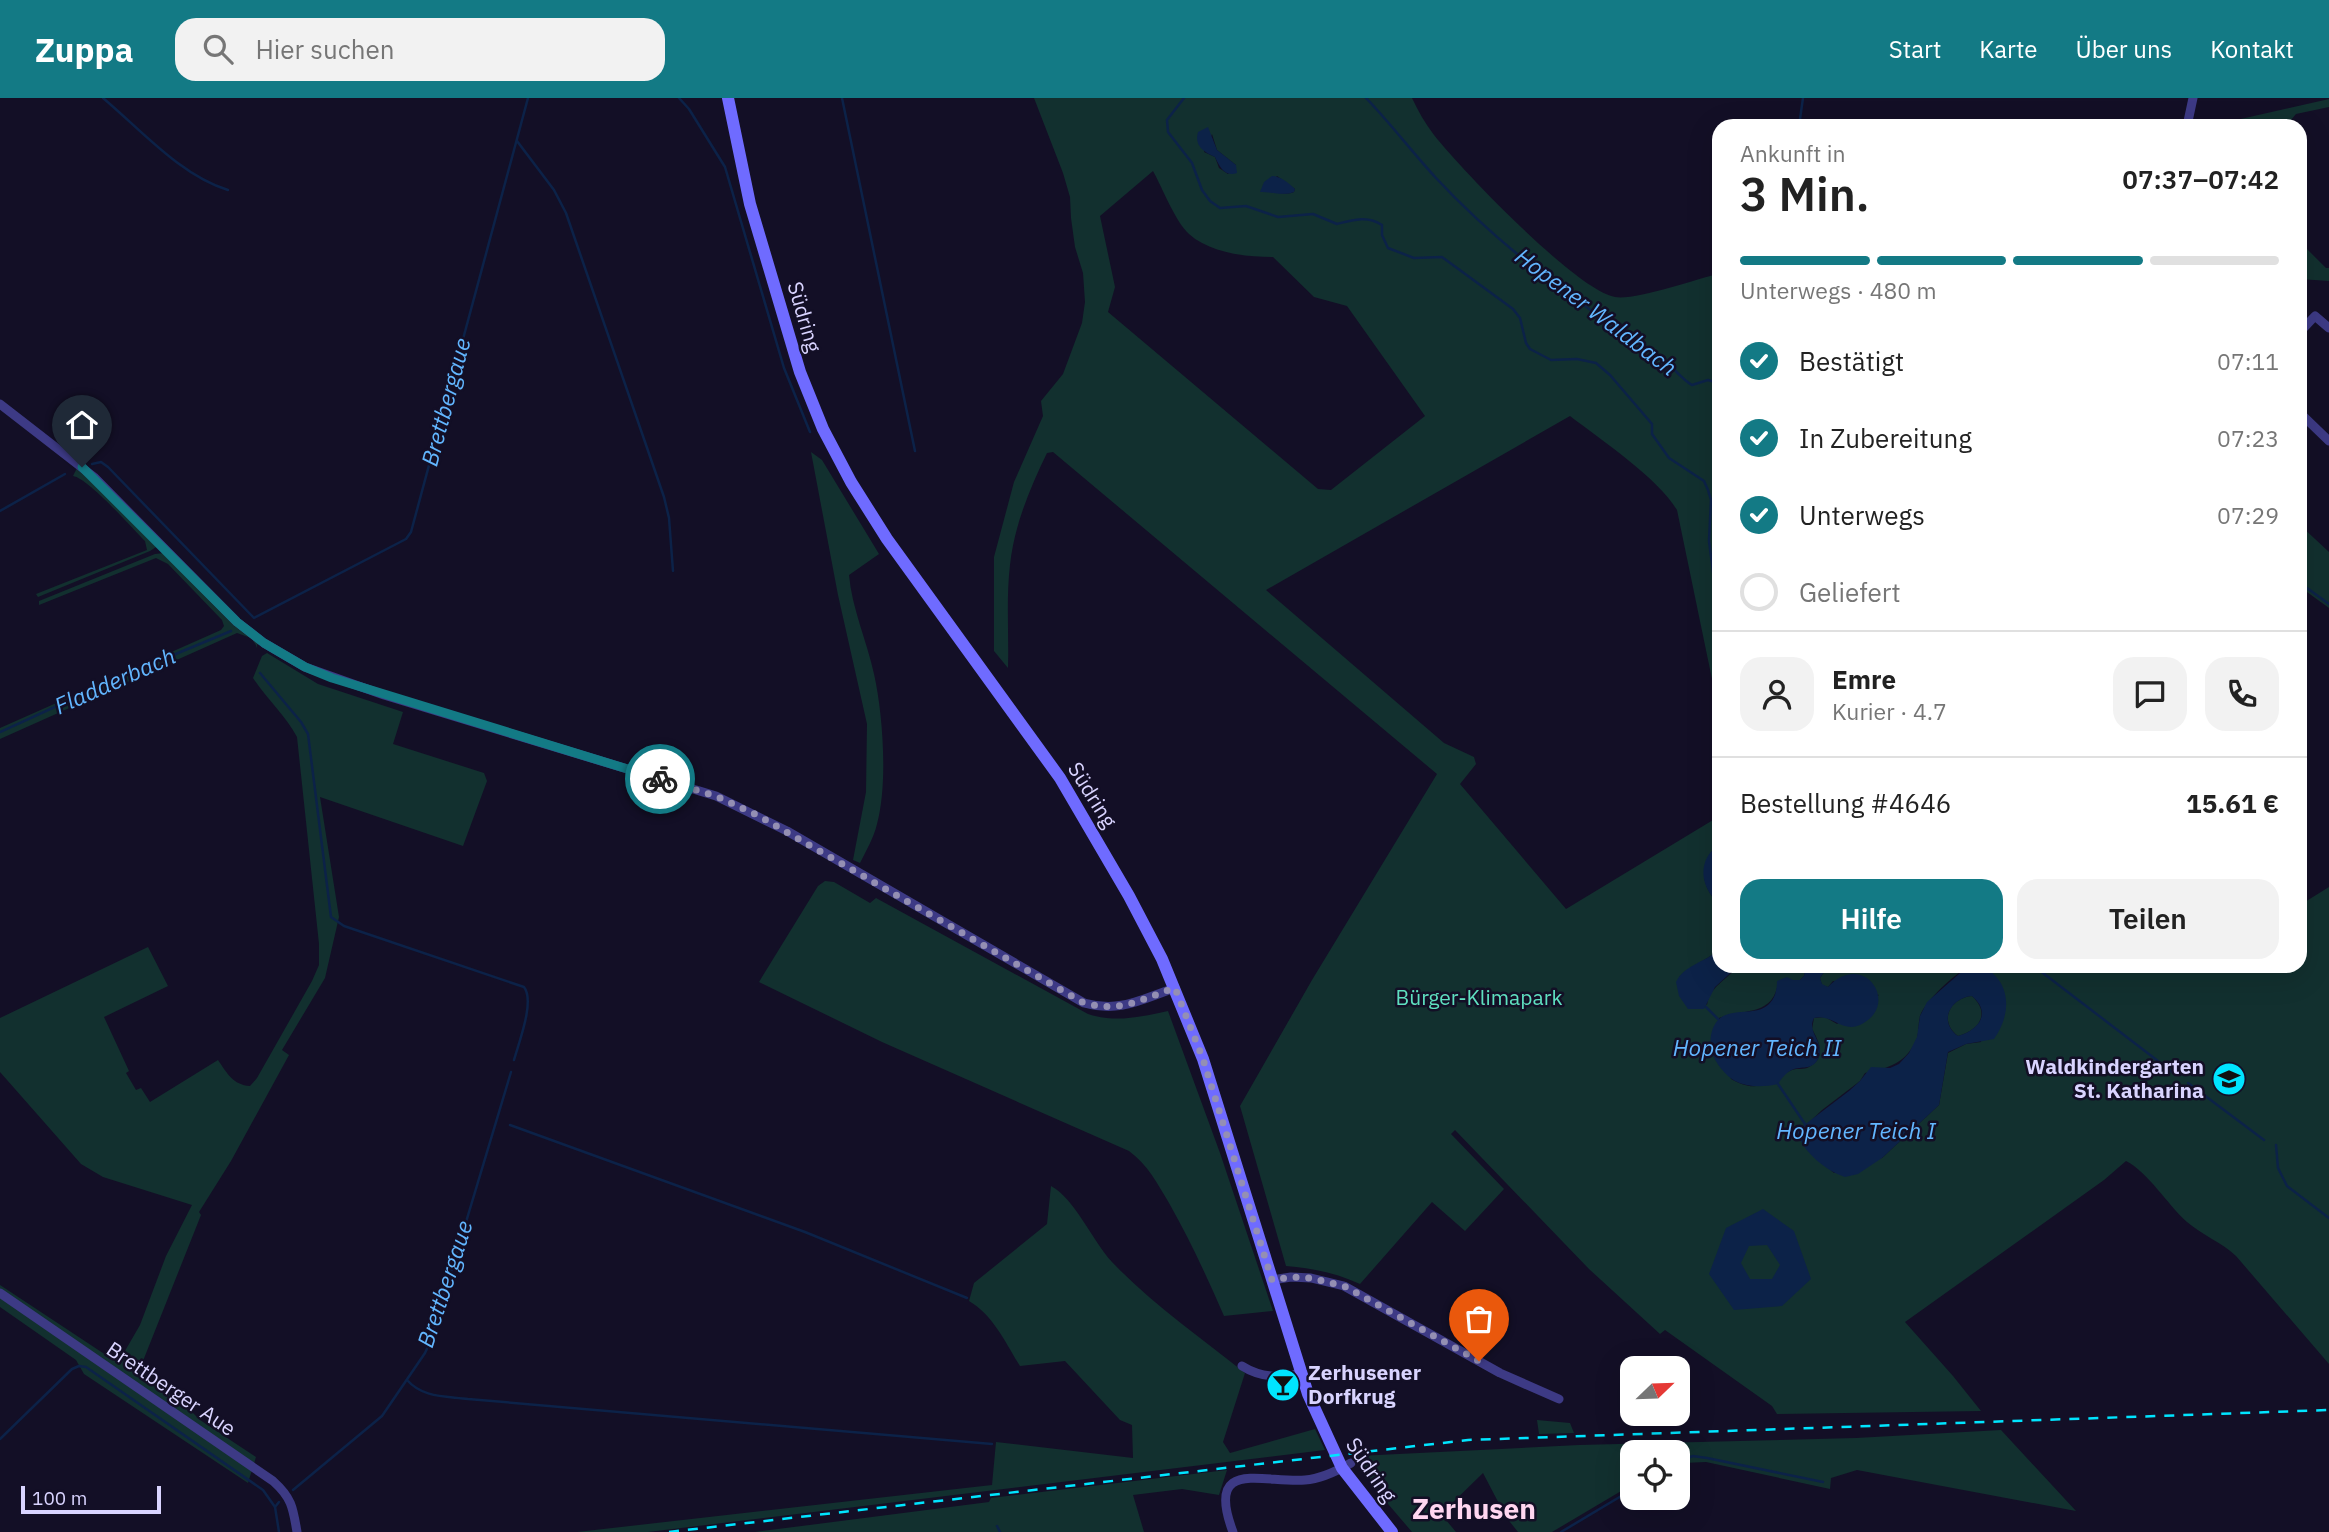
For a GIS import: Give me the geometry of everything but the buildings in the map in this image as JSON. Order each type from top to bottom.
[{"type":"main road","name":"Südring","points":[[728,98],[750,204],[800,372],[823,429],[850,482],[887,540],[1060,778],[1129,896],[1175,988],[1203,1059],[1302,1373],[1324,1430],[1392,1532]]},
{"type":"street","points":[[2188,119],[2193,98]]},
{"type":"street","points":[[2307,325],[2315,316],[2329,328]]},
{"type":"street","points":[[0,404],[94,477],[237,622],[264,643],[305,667],[384,695],[716,796],[787,831],[1084,1003],[1104,1008],[1124,1006],[1175,988]]},
{"type":"street","points":[[2307,420],[2329,441]]},
{"type":"street","points":[[1272,1280],[1311,1278],[1344,1286],[1500,1373],[1559,1399]]},
{"type":"street","name":"Brettberger Aue","points":[[0,1293],[273,1481],[286,1493],[292,1505],[297,1532]]},
{"type":"street","points":[[1242,1366],[1275,1377],[1302,1373]]},
{"type":"street","points":[[1233,1532],[1223,1502],[1227,1490],[1238,1480],[1250,1477],[1309,1480],[1347,1465]]},
{"type":"green space","name":"Bürger-Klimapark","points":[[1034,98],[1412,98],[1434,135],[1468,174],[1548,252],[1597,289],[1615,297],[1624,297],[1650,293],[1712,276],[1712,679],[1677,510],[1657,485],[1570,416],[1266,590],[1444,743],[1474,757],[1476,764],[1460,784],[1566,909],[1712,821],[1712,851],[1707,858],[1704,874],[1712,896],[1712,955],[1679,977],[1707,1005],[1715,988],[1731,973],[1805,973],[1800,980],[1777,988],[1768,1003],[1761,1007],[1719,1018],[1731,1079],[1749,1086],[1763,1085],[1792,1070],[1809,1067],[1820,1054],[1812,1029],[1814,1018],[1825,1017],[1837,1024],[1879,995],[1833,981],[1828,987],[1822,985],[1820,978],[1823,973],[1960,973],[1934,995],[1923,1010],[1917,1038],[1902,1059],[1882,1069],[1865,1073],[1860,1081],[1822,1110],[1797,1134],[1810,1152],[1834,1173],[1882,1158],[1939,1105],[1948,1053],[1966,1044],[1981,1042],[1990,973],[2307,973],[2307,901],[2329,887],[2329,1364],[2236,1256],[2187,1222],[2150,1180],[2126,1161],[2104,1180],[1905,1322],[1981,1411],[1777,1414],[1772,1406],[1665,1330],[1660,1334],[1589,1269],[1455,1130],[1451,1134],[1504,1189],[1465,1231],[1432,1202],[1360,1284],[1324,1272],[1286,1266],[1240,1106],[1312,980],[1437,774],[1053,452],[1047,453],[1029,494],[1012,550],[1008,591],[1008,668],[994,651],[994,557],[1014,482],[1043,416],[1041,401],[1063,374],[1082,323],[1085,302],[1083,273],[1075,247],[1070,197]],"holes":[[[1212,134],[1217,150],[1236,165],[1228,174],[1219,168],[1215,157],[1204,152]],[[1153,171],[1179,221],[1189,234],[1218,250],[1273,257],[1314,297],[1347,306],[1425,416],[1331,490],[1318,489],[1108,312],[1115,287],[1100,216]],[[1277,176],[1295,189],[1294,192],[1263,192]]]},
{"type":"green space","points":[[2329,99],[2329,107],[2296,114],[2292,119],[2241,119]]},
{"type":"green space","points":[[2307,249],[2329,268],[2329,281],[2307,279]]},
{"type":"green space","points":[[811,452],[822,460],[879,554],[849,575],[853,600],[874,674],[883,749],[882,789],[877,824],[860,863],[853,860],[866,792],[867,724],[838,595]]},
{"type":"green space","points":[[77,468],[156,547],[38,597],[36,594],[147,550],[145,541],[110,504],[89,485],[73,476]]},
{"type":"green space","points":[[2307,532],[2329,552],[2329,608],[2307,592]]},
{"type":"green space","points":[[164,553],[258,643],[256,648],[251,638],[237,633],[0,739],[0,728],[221,630],[224,626],[222,620],[168,564],[156,558],[39,605],[39,601],[155,554]]},
{"type":"green space","points":[[267,653],[318,684],[403,712],[393,744],[484,773],[487,781],[463,846],[320,797],[339,917],[325,978],[282,1050],[289,1055],[231,1161],[199,1212],[201,1215],[139,1371],[185,1405],[200,1420],[256,1457],[248,1483],[84,1374],[76,1360],[0,1307],[0,1285],[118,1363],[140,1325],[166,1256],[192,1205],[103,1177],[81,1164],[0,1072],[0,1018],[148,947],[168,986],[104,1017],[129,1071],[126,1073],[136,1090],[141,1088],[150,1102],[218,1060],[239,1083],[250,1086],[257,1078],[319,965],[297,737],[253,678],[262,656]]},
{"type":"green space","points":[[825,881],[834,882],[870,903],[876,898],[1088,1014],[1118,1019],[1168,1011],[1220,1153],[1273,1311],[1224,1316],[1169,1203],[1147,1168],[1129,1151],[882,1042],[759,982],[818,886]]},
{"type":"green space","points":[[1972,996],[1981,1009],[1980,1020],[1972,1030],[1958,1036],[1949,1024],[1949,1011],[1958,1001]]},
{"type":"green space","points":[[1051,1186],[1068,1200],[1105,1253],[1127,1277],[1159,1306],[1245,1373],[1223,1442],[1230,1453],[1315,1429],[1325,1450],[648,1532],[577,1532],[992,1485],[996,1442],[1133,1458],[1132,1425],[1120,1420],[1065,1361],[1020,1366],[992,1321],[969,1301],[974,1283],[1047,1224]]},
{"type":"green space","points":[[1537,1420],[1570,1423],[1574,1433],[1539,1434]]},
{"type":"green space","points":[[2001,1430],[2076,1511],[1857,1470],[1831,1478],[1830,1489],[1706,1462],[1690,1463],[1690,1442],[1856,1438]]},
{"type":"green space","points":[[1620,1444],[1620,1492],[1552,1532],[1518,1532],[1506,1517],[1483,1473],[1441,1514],[1456,1532],[1412,1532],[1377,1491],[1358,1456]]},
{"type":"green space","points":[[1227,1470],[1219,1495],[1182,1489],[1133,1495],[1144,1532],[755,1532],[989,1502],[991,1498]]},
{"type":"water","points":[[1208,127],[1217,150],[1236,165],[1237,173],[1226,172],[1215,157],[1199,145],[1198,132]]},
{"type":"water","points":[[1272,176],[1287,182],[1295,189],[1294,192],[1260,192],[1264,182]]},
{"type":"water","points":[[1712,850],[1712,896],[1703,874]]},
{"type":"water","points":[[1712,954],[1712,973],[1730,973],[1715,987],[1704,1009],[1688,1009],[1679,996],[1676,982],[1690,967]]},
{"type":"water","name":"Hopener Teich II","points":[[1805,973],[1823,973],[1820,978],[1822,984],[1828,987],[1841,977],[1854,974],[1865,977],[1873,984],[1878,994],[1878,1005],[1872,1016],[1854,1027],[1826,1018],[1814,1018],[1812,1028],[1820,1048],[1818,1059],[1813,1065],[1791,1070],[1778,1084],[1756,1086],[1735,1081],[1721,1069],[1712,1052],[1711,1036],[1716,1022],[1729,1014],[1761,1009],[1772,1000],[1777,981],[1787,977],[1800,980]]},
{"type":"water","name":"Hopener Teich I","points":[[1960,973],[1992,973],[2003,989],[2006,1009],[1994,1039],[1966,1044],[1948,1052],[1939,1105],[1882,1158],[1858,1174],[1845,1177],[1823,1166],[1801,1141],[1797,1134],[1799,1129],[1849,1091],[1871,1067],[1890,1068],[1899,1064],[1909,1053],[1917,1037],[1920,1016],[1927,1002]],"holes":[[[1972,996],[1981,1009],[1980,1020],[1972,1030],[1958,1036],[1952,1030],[1949,1012],[1958,1001]]]},
{"type":"water","points":[[1763,1209],[1794,1231],[1811,1279],[1782,1306],[1734,1310],[1709,1274],[1726,1228]],"holes":[[[1767,1245],[1780,1265],[1772,1279],[1750,1279],[1741,1263],[1749,1246]]]},
{"type":"waterway","points":[[103,98],[178,163],[228,190]]},
{"type":"waterway","name":"Brettbergaue","points":[[92,464],[101,462],[108,467],[254,618],[406,539],[411,532],[528,98]]},
{"type":"waterway","points":[[679,98],[689,109],[725,167],[784,368],[810,432]]},
{"type":"waterway","points":[[842,98],[915,451]]},
{"type":"waterway","points":[[1184,98],[1167,120],[1168,132],[1192,163],[1202,190],[1210,201],[1220,208],[1246,206],[1278,217],[1313,214],[1337,224],[1360,219],[1377,222],[1382,225],[1382,235],[1388,248],[1414,258],[1442,257],[1513,309],[1520,318],[1530,349],[1551,360],[1577,359],[1596,363],[1610,375],[1652,424],[1652,434],[1669,458],[1704,481],[1711,500],[1709,541],[1712,564]]},
{"type":"waterway","name":"Hopener Waldbach","points":[[1366,98],[1461,204],[1543,275],[1664,360],[1692,385],[1712,381]]},
{"type":"waterway","points":[[1800,119],[1803,98]]},
{"type":"waterway","points":[[517,141],[554,190],[566,213],[664,497],[669,518],[673,571]]},
{"type":"waterway","points":[[0,511],[65,474]]},
{"type":"waterway","name":"Hopener Waldbach","points":[[2307,588],[2329,604]]},
{"type":"waterway","name":"Fladderbach","points":[[0,732],[118,678],[231,631]]},
{"type":"waterway","name":"Brettbergaue","points":[[260,673],[308,734],[331,917],[344,926],[524,987],[527,993],[527,1012],[514,1060]]},
{"type":"waterway","points":[[2043,973],[2175,1074]]},
{"type":"waterway","points":[[1706,1007],[1718,1019]]},
{"type":"waterway","name":"Brettbergaue","points":[[293,1490],[382,1416],[425,1353],[511,1072]]},
{"type":"waterway","points":[[2188,1083],[2264,1140]]},
{"type":"waterway","points":[[1778,1084],[1805,1124]]},
{"type":"waterway","points":[[510,1125],[805,1232],[967,1298]]},
{"type":"waterway","points":[[2276,1145],[2278,1168],[2287,1186],[2329,1218]]},
{"type":"waterway","points":[[0,1439],[72,1369],[86,1367],[263,1490],[275,1507],[279,1532]]},
{"type":"waterway","points":[[407,1380],[420,1390],[443,1396],[992,1444]]},
{"type":"waterway","points":[[1690,1457],[1707,1458],[1823,1482]]},
{"type":"waterway","points":[[1561,1532],[1620,1497]]},
{"type":"waterway","name":"Brettbergaue","points":[[275,1507],[279,1502]]},
{"type":"waterway","points":[[997,1526],[1000,1532]]},
{"type":"railway","points":[[669,1532],[1468,1440],[2329,1410]]},
{"type":"way so far","points":[[660,779],[716,796],[757,815],[1084,1003],[1104,1008],[1124,1006],[1175,988],[1203,1059],[1272,1280],[1311,1278],[1344,1286],[1479,1361]]},
{"type":"place","name":"Waldkindergarten St. Katharina","points":[[2229,1079]]},
{"type":"place","name":"Zerhusener Dorfkrug","points":[[1283,1385]]},
{"type":"district","name":"Zerhusen","points":[[1474,1509]]},
{"type":"route","points":[[82,467],[237,622],[264,643],[305,667],[384,695],[660,779]]}]
